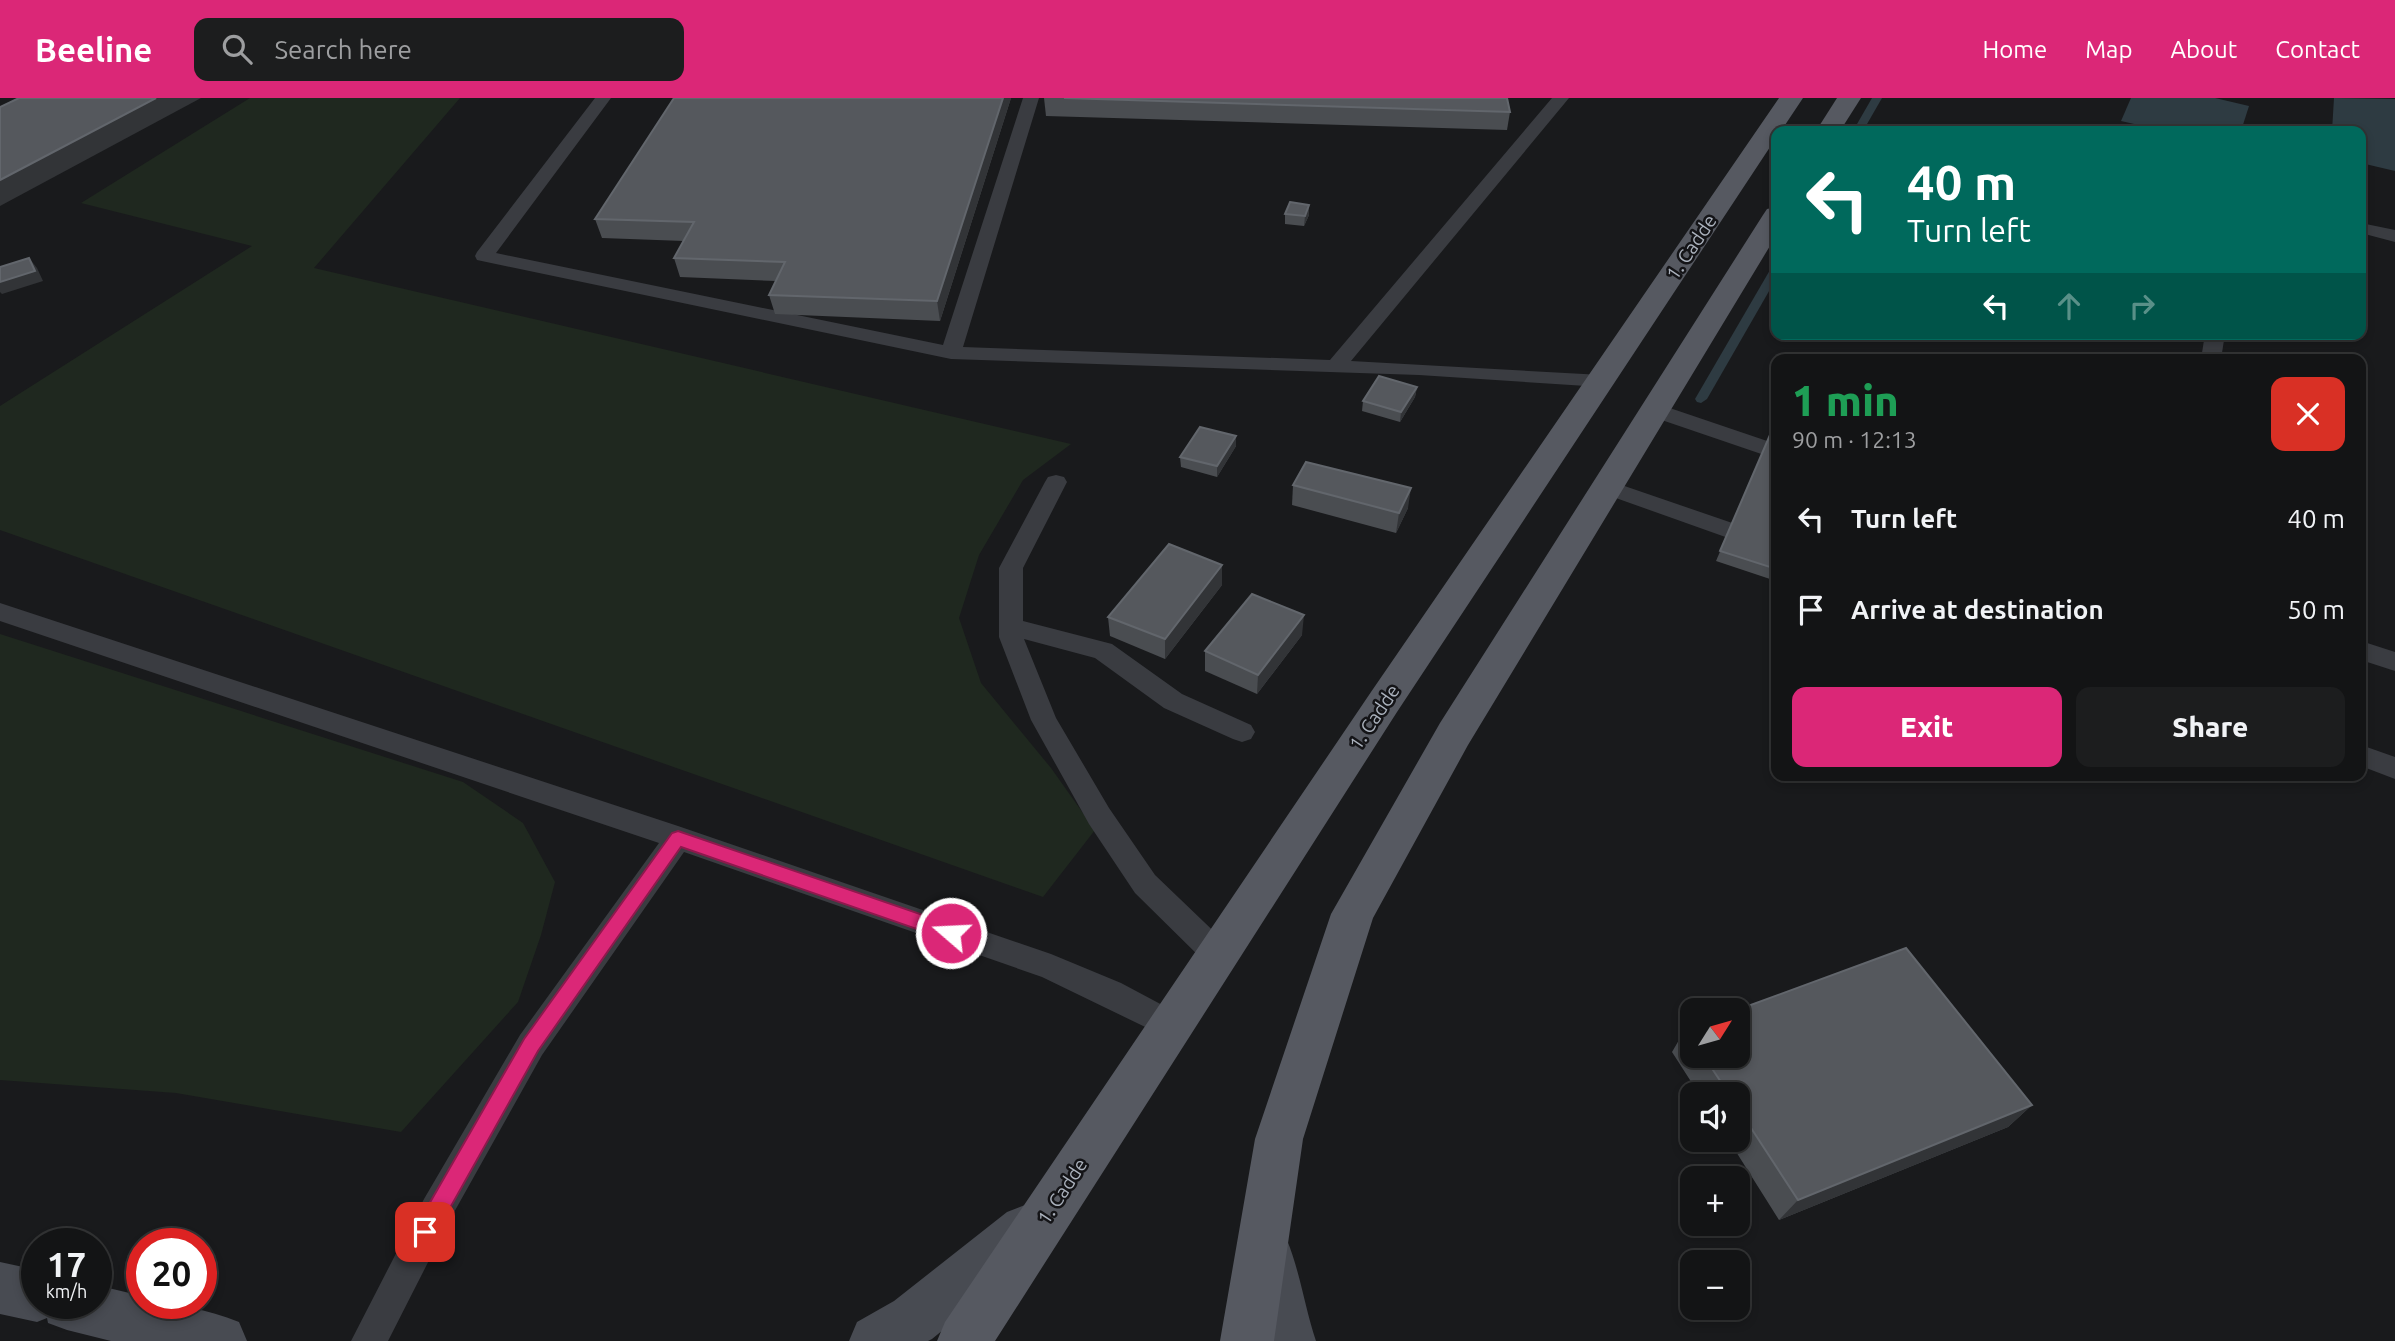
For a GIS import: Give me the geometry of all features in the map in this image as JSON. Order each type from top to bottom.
[{"type":"main road","name":"1. Cadde","points":[[1772,126],[1791,98]]},
{"type":"main road","points":[[1831,126],[1849,98]]},
{"type":"main road","name":"1. Cadde","points":[[964,1341],[1384,702],[1771,128]]},
{"type":"main road","points":[[1247,1341],[1279,1139],[1353,914],[1454,734],[1771,223]]},
{"type":"main road","points":[[876,1341],[913,1320],[1046,1214]]},
{"type":"main road","points":[[1265,1233],[1276,1303],[1289,1341]]},
{"type":"main road","points":[[0,1287],[21,1292]]},
{"type":"main road","points":[[112,1315],[220,1341]]},
{"type":"lane","points":[[603,98],[484,256],[951,353],[1336,366],[1602,381]]},
{"type":"lane","points":[[951,353],[1031,98]]},
{"type":"lane","points":[[1336,366],[1561,98]]},
{"type":"lane","points":[[2366,229],[2395,236]]},
{"type":"lane","points":[[1655,410],[1771,450]]},
{"type":"lane","points":[[1056,482],[1011,568],[1012,637],[1044,720],[1098,816],[1145,884],[1217,954]]},
{"type":"lane","points":[[1607,487],[1771,545]]},
{"type":"lane","points":[[0,612],[678,838],[1051,967],[1110,993],[1170,1025]]},
{"type":"lane","points":[[1012,627],[1103,651],[1173,701],[1242,732]]},
{"type":"lane","points":[[2366,652],[2395,662]]},
{"type":"lane","points":[[2366,757],[2395,768]]},
{"type":"lane","points":[[369,1341],[436,1211],[531,1045],[678,838]]},
{"type":"shaded area","points":[[250,98],[460,98],[314,268],[1071,444],[1023,480],[979,555],[959,618],[981,683],[1051,768],[1095,830],[1043,897],[0,530],[0,406],[252,246],[81,203]]},
{"type":"shaded area","points":[[2131,98],[2215,98],[2249,106],[2243,126],[2143,126],[2121,121]]},
{"type":"shaded area","points":[[2334,98],[2395,99],[2395,171],[2366,164],[2366,126],[2332,126]]},
{"type":"shaded area","points":[[0,634],[463,782],[523,823],[555,882],[541,935],[518,1002],[401,1132],[176,1093],[0,1080]]},
{"type":"building","points":[[19,98],[156,98],[0,180],[0,107]]},
{"type":"building","points":[[674,98],[1003,98],[937,301],[769,295],[785,262],[674,258],[694,222],[595,219]]},
{"type":"building","points":[[1064,98],[1507,98],[1510,112]]},
{"type":"building","points":[[1290,202],[1309,205],[1305,216],[1285,214]]},
{"type":"building","points":[[29,258],[35,271],[0,282],[0,267]]},
{"type":"building","points":[[1379,376],[1417,387],[1401,412],[1363,401]]},
{"type":"building","points":[[1200,427],[1236,436],[1217,466],[1180,457]]},
{"type":"building","points":[[1771,433],[1771,567],[1720,551]]},
{"type":"building","points":[[1306,462],[1411,488],[1399,513],[1293,485]]},
{"type":"building","points":[[1169,544],[1222,565],[1165,639],[1108,617]]},
{"type":"building","points":[[1252,594],[1304,615],[1258,675],[1205,651]]},
{"type":"building","points":[[1906,948],[2032,1105],[1798,1200],[1750,1126],[1750,1082],[1721,1082],[1712,1068],[1750,1068],[1750,1005]]},
{"type":"waterway","points":[[1861,126],[1877,98]]},
{"type":"waterway","points":[[1701,399],[1771,279]]},
{"type":"route","points":[[425,1232],[531,1045],[678,838],[951,933]]}]
